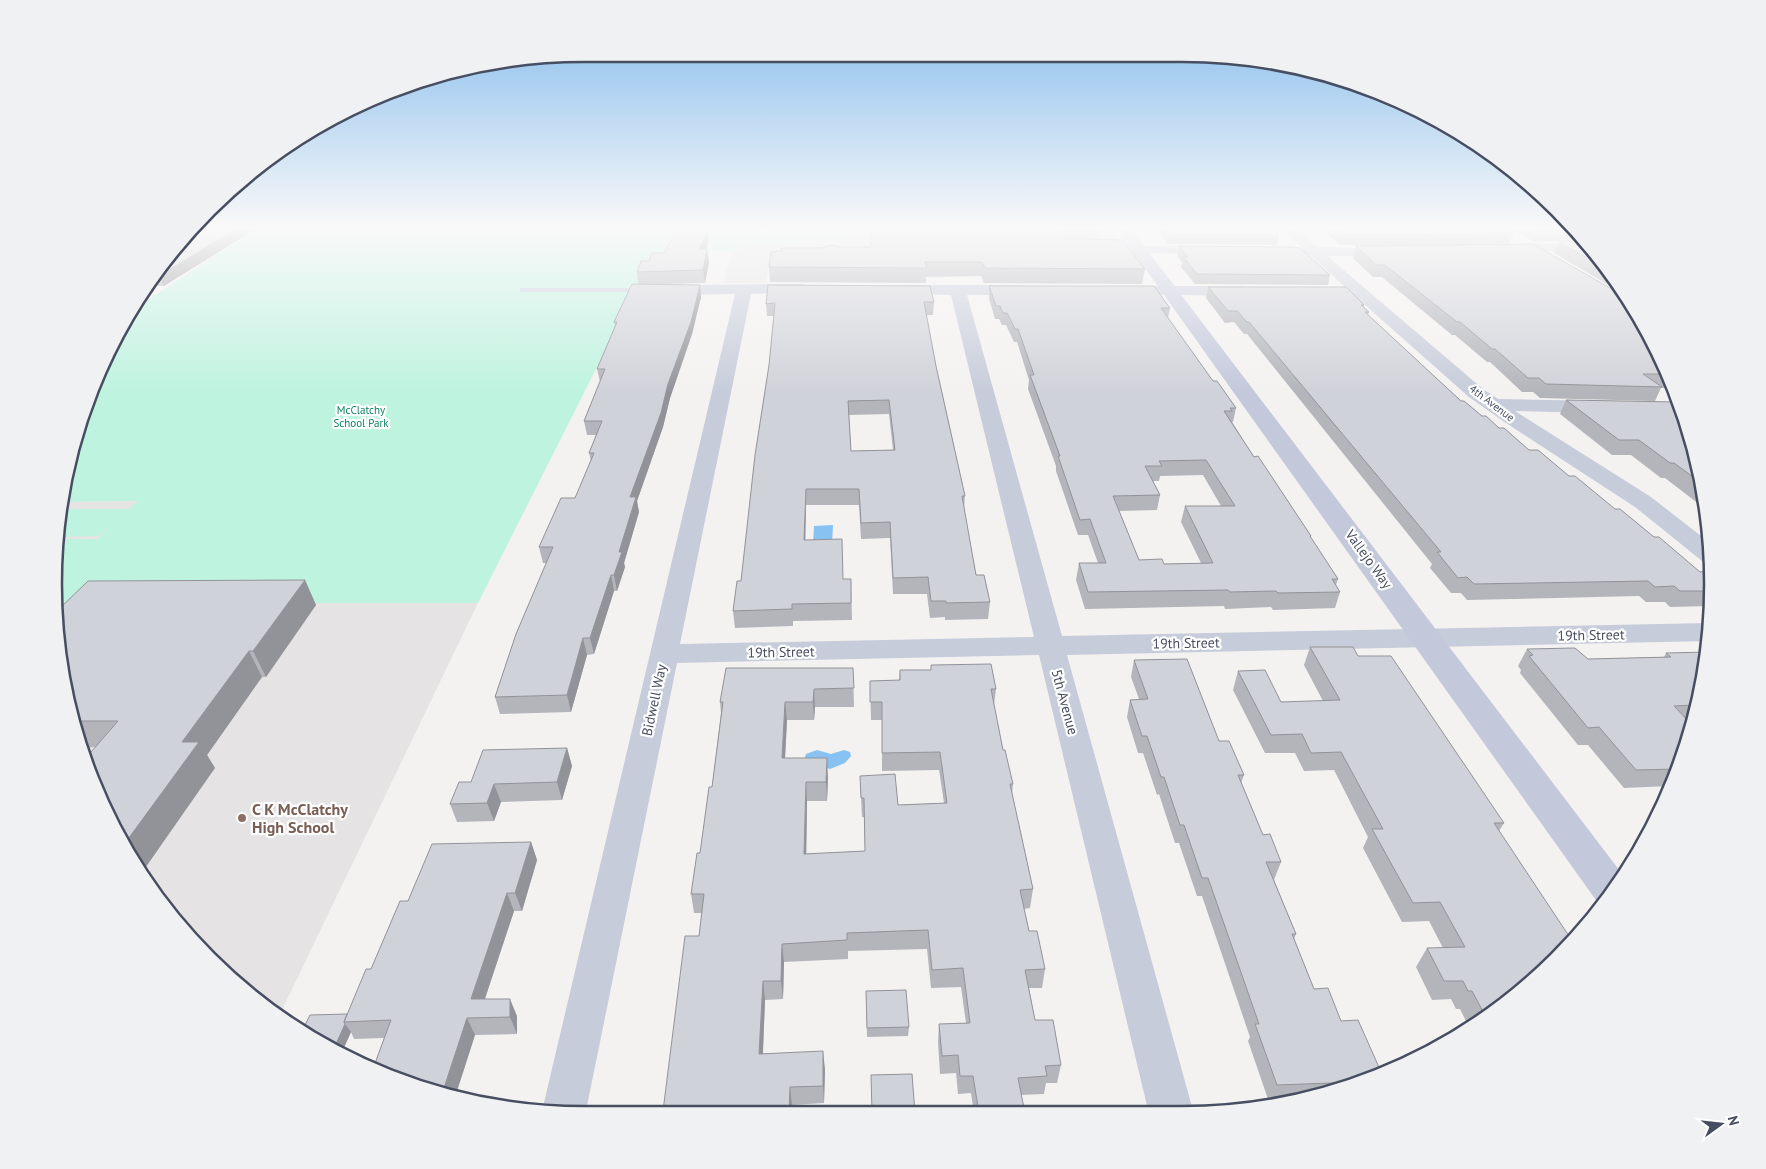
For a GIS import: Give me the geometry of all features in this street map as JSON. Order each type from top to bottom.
[{"type":"street","name":"Vallejo Way","points":[[1165,284],[1608,886]]},
{"type":"street","name":"4th Avenue","points":[[1350,284],[1493,405],[1643,502],[1702,549]]},
{"type":"street","name":"Bidwell Way","points":[[565,1105],[744,289]]},
{"type":"street","points":[[637,290],[822,290]]},
{"type":"street","points":[[881,290],[1036,290]]},
{"type":"street","name":"5th Avenue","points":[[958,290],[1170,1106]]},
{"type":"street","points":[[1105,290],[1258,291]]},
{"type":"street","points":[[1296,292],[1362,292]]},
{"type":"street","points":[[1493,405],[1621,408]]},
{"type":"street","name":"19th Street","points":[[664,654],[1701,632]]},
{"type":"lane","points":[[523,290],[637,290]]},
{"type":"shaded area","points":[[139,501],[63,571],[70,502]]},
{"type":"shaded area","name":"C K McClatchy High School","points":[[63,603],[478,603],[282,1010],[240,977],[192,929],[150,875],[132,846],[102,784],[80,720],[67,653]]},
{"type":"green space","name":"McClatchy School Park","points":[[173,284],[639,284],[478,603],[63,603],[62,584],[65,539],[97,539],[111,526],[98,536],[65,537],[68,509],[129,509],[138,501],[70,502],[80,449],[102,385],[132,323],[145,302]]},
{"type":"water","points":[[833,525],[832,545],[813,545],[814,526]]},
{"type":"water","points":[[817,750],[831,754],[844,750],[850,752],[851,756],[845,763],[830,769],[804,760],[806,754]]},
{"type":"building","points":[[632,284],[700,285],[691,322],[668,384],[661,413],[630,497],[636,497],[619,552],[622,552],[614,575],[611,575],[590,638],[583,638],[567,695],[495,697],[516,634],[553,547],[539,547],[561,498],[575,498],[594,453],[589,453],[602,421],[584,421],[605,369],[597,369],[617,322],[614,322]]},
{"type":"building","points":[[1408,284],[1602,284],[1613,290],[1616,294],[1634,324],[1659,374],[1643,374],[1662,387],[1546,384],[1539,378],[1528,378],[1495,349],[1492,349],[1460,322],[1457,322]]},
{"type":"building","points":[[768,285],[930,286],[934,302],[924,302],[936,366],[965,496],[962,496],[976,575],[984,575],[990,602],[946,603],[946,601],[931,601],[928,577],[893,578],[890,522],[861,523],[859,489],[806,489],[804,540],[842,539],[843,579],[851,579],[851,603],[792,604],[792,609],[733,611],[737,581],[741,581],[755,455],[769,365],[775,303],[766,304]],"holes":[[[889,400],[895,450],[851,451],[848,401]]]},
{"type":"building","points":[[989,286],[1154,286],[1170,308],[1161,308],[1213,381],[1217,381],[1236,408],[1230,408],[1232,411],[1224,411],[1254,457],[1258,456],[1311,536],[1338,579],[1332,579],[1340,592],[1278,593],[1276,591],[1230,592],[1228,590],[1088,592],[1079,563],[1106,563],[1090,519],[1080,520],[1058,456],[1060,456],[1030,375],[1034,375],[1018,329],[1015,329],[1007,313],[1003,313],[1000,306],[996,306]],"holes":[[[1206,460],[1235,506],[1185,506],[1213,563],[1164,564],[1162,559],[1139,560],[1113,496],[1160,495],[1145,466],[1162,466],[1159,461]]]},
{"type":"building","points":[[1208,287],[1346,287],[1369,312],[1365,312],[1461,401],[1464,401],[1482,416],[1486,416],[1499,428],[1504,428],[1529,450],[1538,450],[1569,476],[1575,476],[1615,509],[1620,509],[1654,537],[1659,537],[1700,572],[1703,572],[1704,591],[1680,591],[1674,586],[1655,587],[1648,581],[1474,584],[1467,577],[1458,578],[1437,552],[1441,552],[1249,322],[1237,311],[1228,311]]},
{"type":"building","points":[[1566,400],[1670,402],[1686,449],[1692,476],[1674,463],[1670,463],[1639,440],[1619,440]]},
{"type":"building","points":[[305,580],[253,651],[249,651],[182,742],[199,742],[128,839],[102,784],[90,753],[118,721],[80,721],[67,653],[63,605],[88,581]]},
{"type":"building","points":[[1310,647],[1353,647],[1358,656],[1391,656],[1504,823],[1494,823],[1568,935],[1526,977],[1483,1011],[1472,991],[1468,991],[1463,981],[1444,981],[1427,948],[1465,947],[1440,902],[1413,903],[1372,829],[1383,829],[1341,752],[1311,753],[1302,734],[1271,735],[1238,671],[1265,670],[1281,702],[1340,700]]},
{"type":"building","points":[[1575,648],[1588,659],[1671,657],[1666,653],[1699,652],[1689,705],[1674,706],[1686,719],[1670,769],[1636,770],[1599,727],[1588,728],[1529,656],[1533,655],[1527,649]]},
{"type":"building","points":[[1187,659],[1219,741],[1229,741],[1244,775],[1238,775],[1263,835],[1270,834],[1281,862],[1266,862],[1296,934],[1292,934],[1314,989],[1328,988],[1341,1021],[1358,1020],[1379,1068],[1337,1083],[1277,1085],[1255,1024],[1259,1024],[1208,878],[1202,878],[1184,825],[1180,825],[1164,777],[1161,777],[1147,736],[1142,736],[1130,700],[1148,699],[1134,660]]},
{"type":"building","points":[[991,664],[996,689],[991,689],[1003,750],[1005,750],[1013,784],[1010,784],[1033,889],[1020,890],[1029,931],[1037,931],[1045,969],[1025,970],[1035,1020],[1053,1020],[1061,1065],[1045,1066],[1047,1076],[1018,1078],[1024,1106],[978,1106],[973,1076],[960,1076],[958,1055],[942,1056],[939,1024],[970,1023],[963,968],[932,970],[928,930],[847,933],[847,940],[782,944],[781,981],[763,981],[759,1054],[823,1051],[823,1086],[790,1087],[789,1106],[664,1106],[685,936],[699,936],[704,894],[691,894],[697,853],[700,853],[709,787],[712,787],[723,702],[720,702],[726,668],[853,668],[854,688],[814,689],[813,702],[785,702],[782,758],[827,758],[826,782],[806,782],[804,854],[865,851],[864,798],[861,798],[860,776],[895,774],[898,805],[947,803],[940,752],[882,753],[882,702],[870,702],[870,681],[900,680],[900,670],[931,670],[931,665]]},
{"type":"building","points":[[567,748],[557,782],[494,784],[487,803],[450,804],[459,782],[471,782],[483,750]]},
{"type":"building","points":[[531,842],[515,893],[507,893],[471,999],[510,999],[510,1017],[467,1018],[444,1087],[375,1063],[391,1020],[344,1022],[366,969],[371,969],[400,901],[408,901],[432,844]]},
{"type":"building","points":[[906,990],[909,1027],[867,1028],[866,991]]},
{"type":"building","points":[[347,1014],[345,1024],[336,1044],[305,1026],[310,1015]]},
{"type":"building","points":[[912,1074],[914,1106],[872,1106],[871,1075]]},
{"type":"place","name":"C K McClatchy High School","points":[[242,818]]}]
